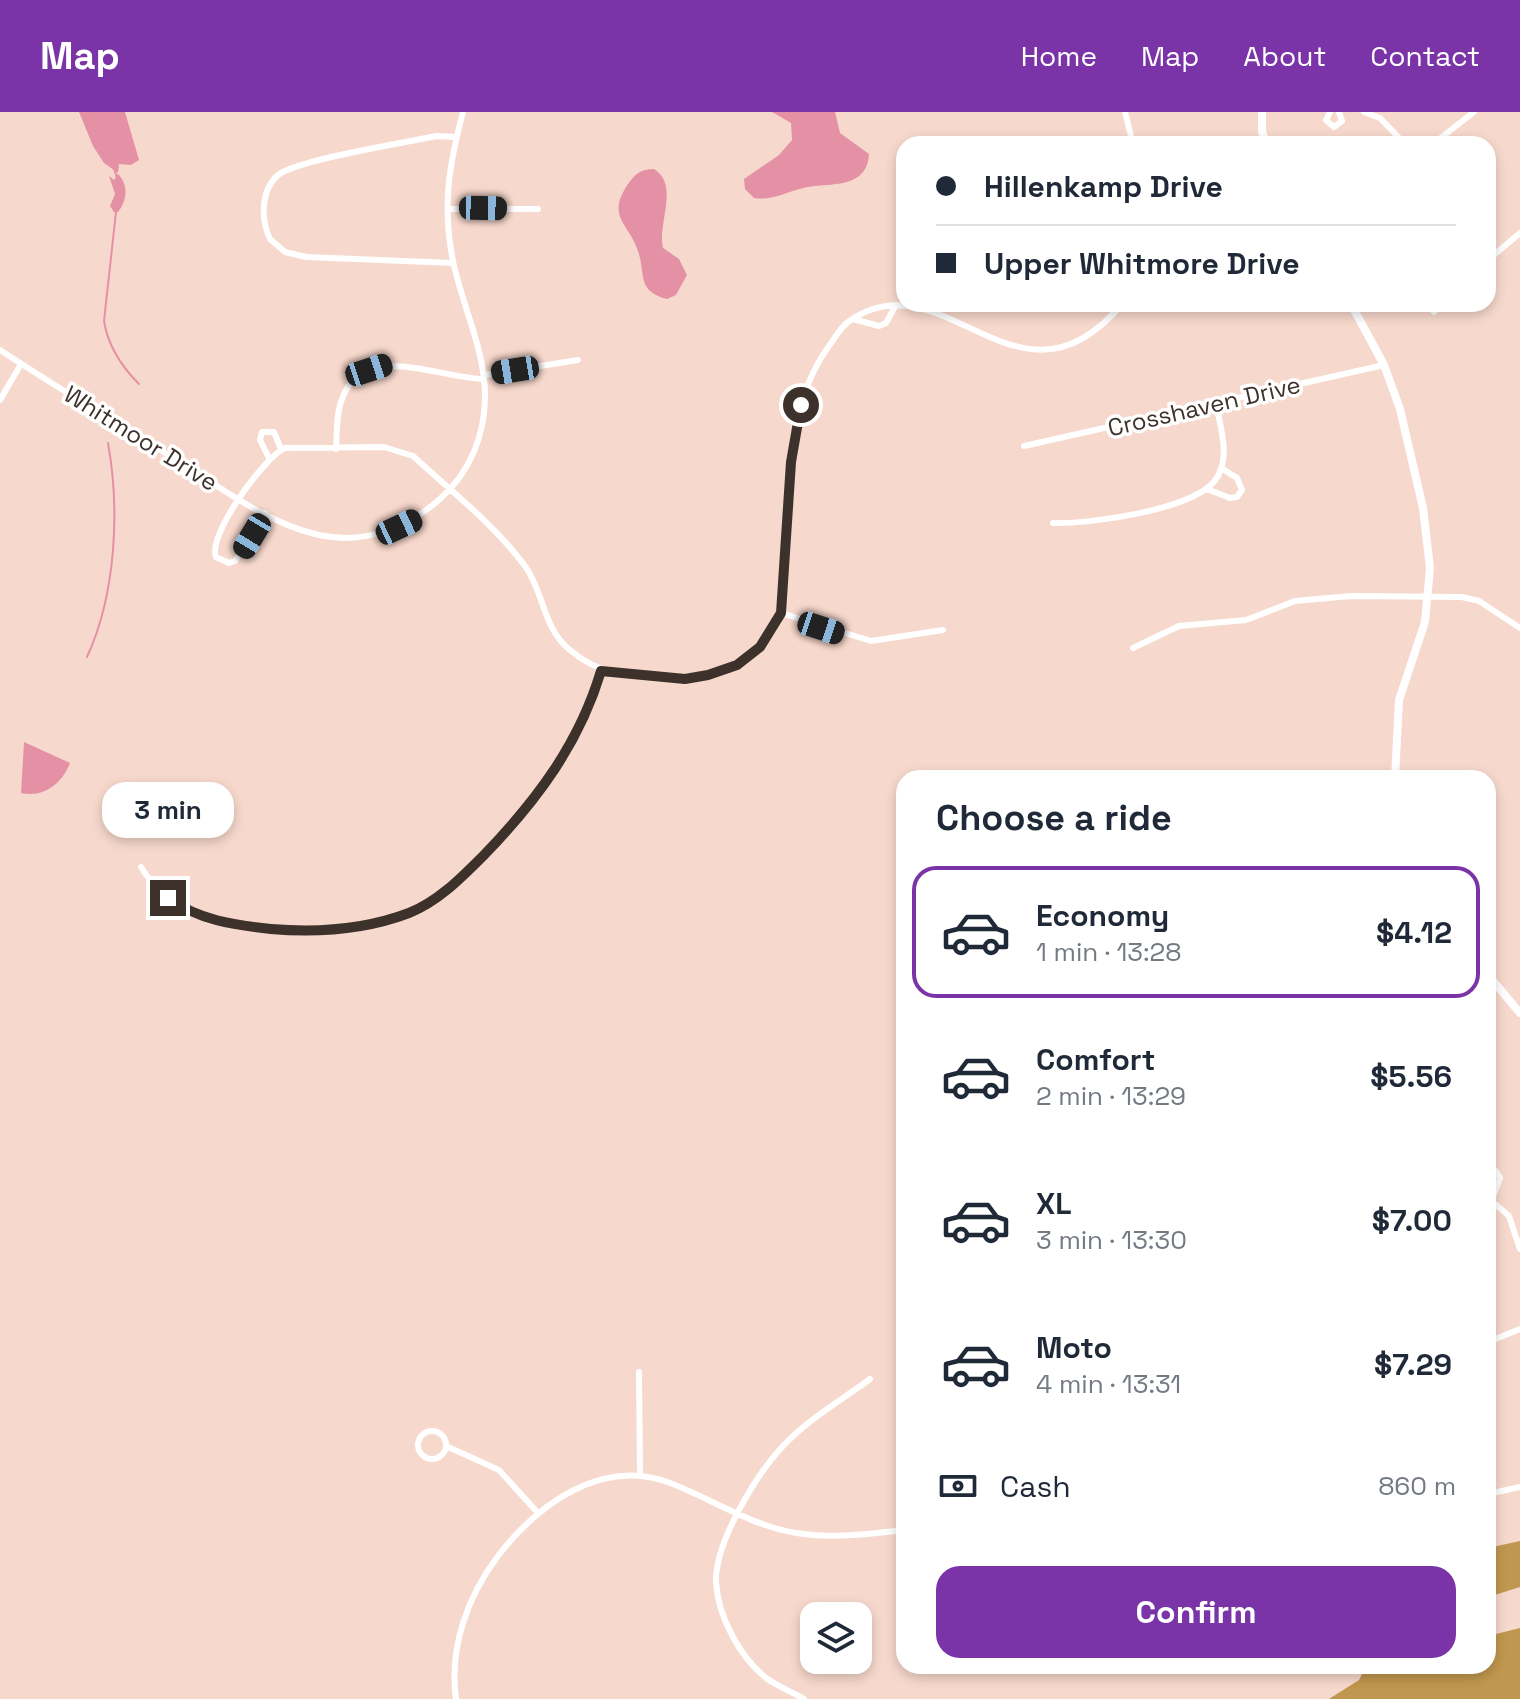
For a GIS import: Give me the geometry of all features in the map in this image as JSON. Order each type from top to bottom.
[{"type":"street","name":"Whitmoor Drive","points":[[0,350],[240,499],[318,535],[358,538],[419,517],[450,490],[480,438],[484,377],[453,263],[448,209],[448,171],[463,112]]},
{"type":"street","points":[[1125,112],[1131,136]]},
{"type":"street","points":[[1262,112],[1264,136]]},
{"type":"street","points":[[1330,112],[1326,120],[1331,126],[1339,126],[1344,113]]},
{"type":"street","points":[[1364,112],[1380,118],[1397,136]]},
{"type":"street","points":[[1443,136],[1474,112]]},
{"type":"street","points":[[453,263],[295,256],[270,239],[263,209],[267,190],[287,170],[437,136],[456,137]]},
{"type":"street","points":[[448,209],[538,209]]},
{"type":"street","points":[[1496,253],[1520,233]]},
{"type":"street","points":[[265,513],[235,561],[221,561],[216,557],[214,544],[240,499],[269,458],[281,449],[384,447],[400,451],[413,456],[522,562],[551,628],[566,648],[601,671],[685,679],[722,672],[760,647],[781,613],[796,423],[806,387],[820,359],[844,326],[872,310],[896,305]]},
{"type":"street","points":[[853,319],[879,326],[886,323],[896,305]]},
{"type":"street","points":[[933,312],[1018,347],[1041,351],[1062,350],[1088,338],[1114,312]]},
{"type":"street","points":[[1355,312],[1384,365],[1400,409],[1423,508],[1430,594],[1425,622],[1399,700],[1395,770]]},
{"type":"street","points":[[336,449],[342,399],[352,381],[369,370],[396,365],[464,379],[578,360]]},
{"type":"street","points":[[0,400],[21,364]]},
{"type":"street","name":"Crosshaven Drive","points":[[1024,446],[1384,365]]},
{"type":"street","points":[[1053,523],[1078,524],[1184,502],[1207,489],[1221,468],[1225,453],[1216,403]]},
{"type":"street","points":[[269,458],[260,440],[262,432],[274,432],[281,449]]},
{"type":"street","points":[[1207,489],[1230,498],[1237,497],[1242,490],[1237,478],[1221,468]]},
{"type":"street","points":[[1133,648],[1179,626],[1246,620],[1295,601],[1351,596],[1410,598],[1430,594],[1479,601],[1520,628]]},
{"type":"street","points":[[781,613],[871,641],[943,630]]},
{"type":"street","points":[[141,867],[154,889],[182,908],[241,926],[294,931],[344,930],[410,912],[445,892],[524,812],[552,776],[589,710],[601,671]]},
{"type":"street","points":[[1496,984],[1520,1013]]},
{"type":"street","points":[[1496,1204],[1509,1216],[1520,1249]]},
{"type":"street","points":[[1496,1339],[1520,1329]]},
{"type":"street","points":[[639,1372],[640,1474]]},
{"type":"street","points":[[804,1699],[767,1678],[744,1656],[720,1605],[716,1580],[722,1552],[739,1512],[783,1445],[870,1379]]},
{"type":"street","points":[[446,1446],[441,1456],[432,1460],[423,1456],[418,1443],[422,1434],[431,1431],[443,1436],[446,1446],[499,1470],[538,1513]]},
{"type":"street","points":[[456,1699],[456,1650],[465,1614],[482,1578],[538,1513],[586,1484],[640,1474],[667,1482],[765,1525],[817,1537],[868,1536],[896,1531]]},
{"type":"street","points":[[1496,1492],[1520,1487]]},
{"type":"shaded area","points":[[79,112],[125,112],[139,160],[131,165],[119,164],[118,173],[104,163]]},
{"type":"shaded area","points":[[772,112],[835,112],[840,133],[869,154],[867,166],[861,174],[844,183],[754,198],[745,189],[744,179],[779,155],[792,140],[791,123]]},
{"type":"shaded area","points":[[654,169],[666,185],[663,248],[679,259],[687,275],[676,295],[667,299],[657,296],[646,286],[638,251],[619,212],[622,195],[631,180],[642,171]]},
{"type":"shaded area","points":[[118,174],[126,193],[121,208],[114,212],[110,206],[115,194],[109,176],[114,180]]},
{"type":"shaded area","points":[[24,742],[70,763],[51,788],[37,793],[21,793]]},
{"type":"shaded area","points":[[1520,1541],[1520,1587],[1496,1594],[1496,1546]]},
{"type":"shaded area","points":[[1520,1628],[1520,1699],[1329,1699],[1359,1680],[1362,1674],[1496,1674],[1496,1634]]},
{"type":"waterway","points":[[113,165],[117,178]]},
{"type":"waterway","points":[[116,212],[104,321],[116,355],[139,384]]},
{"type":"waterway","points":[[87,657],[104,606],[113,552],[114,496],[108,443]]},
{"type":"route","points":[[168,898],[182,908],[211,919],[241,926],[294,931],[344,930],[410,912],[437,899],[524,812],[552,776],[589,710],[601,671],[685,679],[722,672],[760,647],[781,613],[791,462],[801,405]]}]
